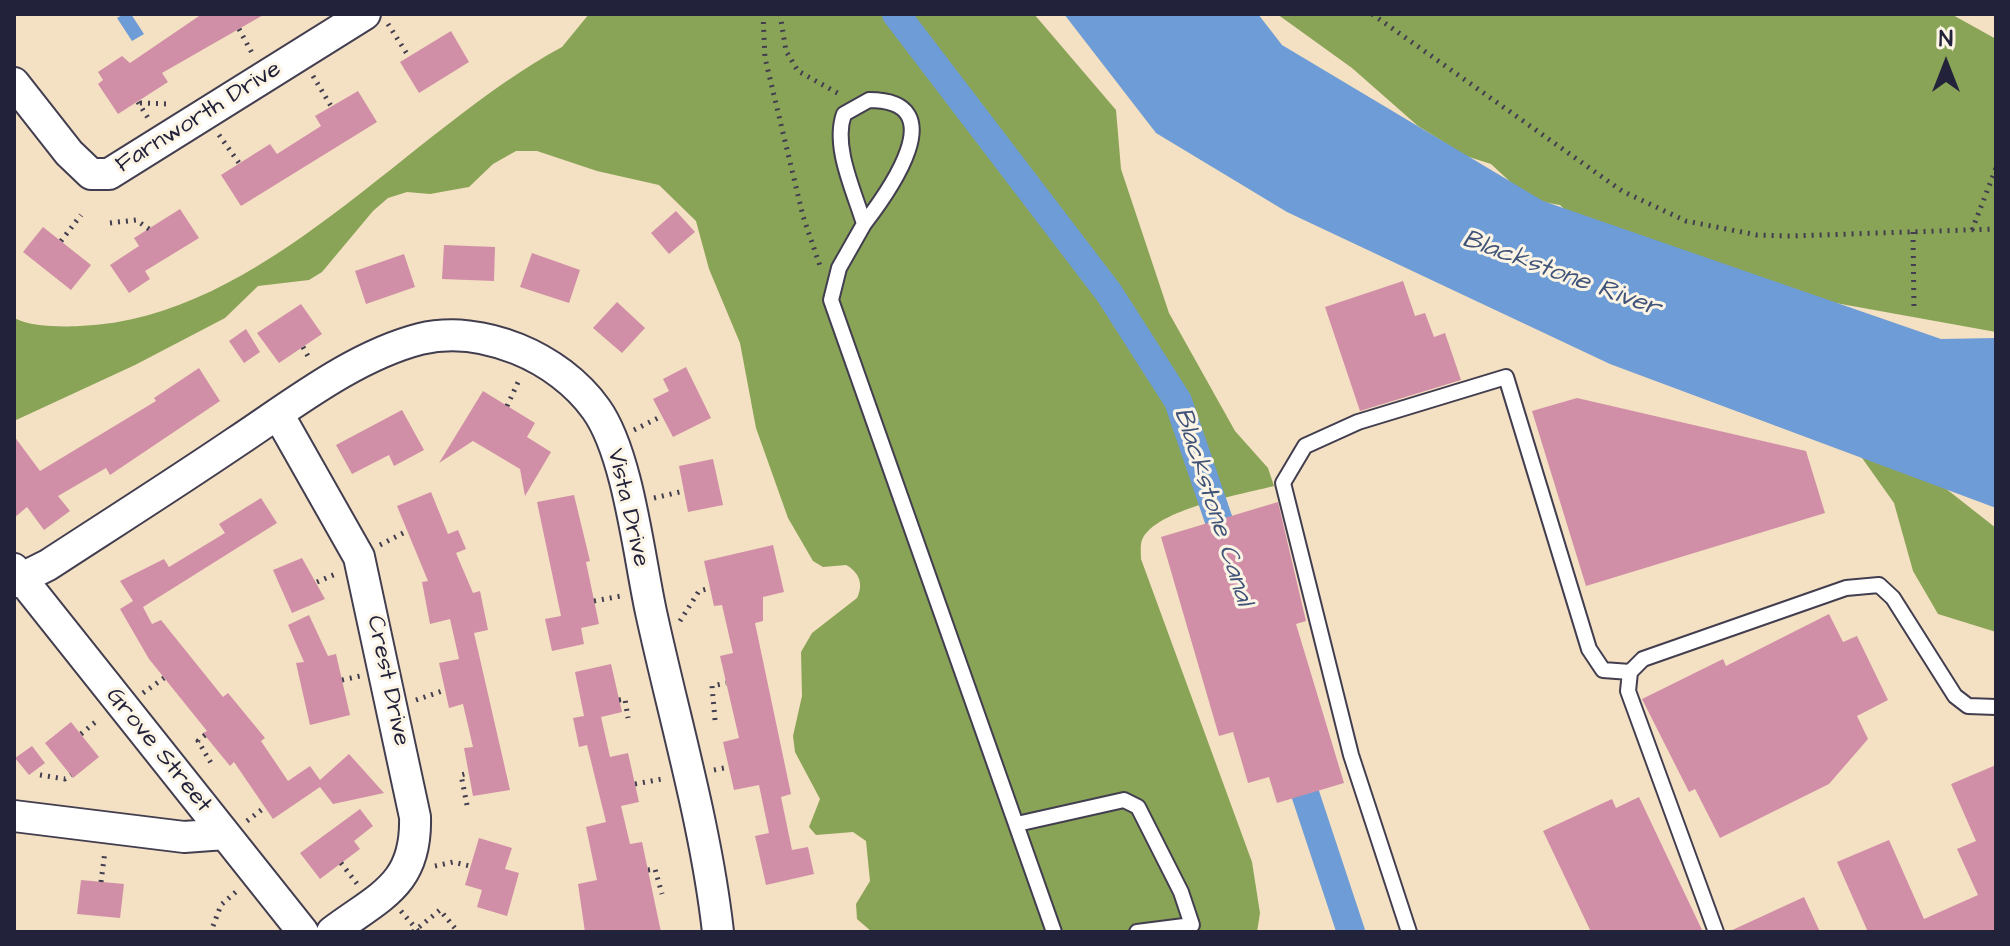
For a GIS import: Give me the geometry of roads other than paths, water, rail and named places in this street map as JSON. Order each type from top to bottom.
[{"type":"street","name":"Farnworth Drive","points":[[14,83],[69,153],[91,174],[109,174],[365,14]]},
{"type":"street","name":"Vista Drive","points":[[16,577],[48,565],[278,414],[393,347],[423,338],[455,335],[509,345],[558,373],[588,400],[609,433],[618,458],[718,932]]},
{"type":"street","name":"Crest Drive","points":[[278,414],[359,557],[415,817],[416,841],[404,875],[332,932]]},
{"type":"street","name":"Grove Street","points":[[16,577],[303,932]]},
{"type":"street","points":[[14,816],[184,837],[225,834]]},
{"type":"lane","points":[[864,224],[842,142],[842,121],[848,110],[869,100],[888,102],[904,113],[913,135],[901,172],[864,224],[839,268],[831,300],[1054,932]]},
{"type":"lane","points":[[1409,932],[1351,755],[1283,483],[1305,446],[1358,422],[1506,377],[1589,649],[1603,670],[1630,672]]},
{"type":"lane","points":[[1716,932],[1628,691],[1630,672],[1643,659],[1846,588],[1879,585],[1893,598],[1955,696],[1968,706],[1996,707]]},
{"type":"lane","points":[[1017,824],[1124,800],[1138,807],[1181,892],[1192,925],[1137,932]]},
{"type":"water","points":[[131,14],[144,34],[132,41],[117,18]]},
{"type":"water","name":"Blackstone River","points":[[1064,14],[1258,14],[1282,45],[1543,201],[1941,339],[1996,338],[1996,508],[1610,364],[1287,212],[1156,133]]},
{"type":"waterway","name":"Blackstone Canal","points":[[896,14],[1109,293],[1178,401],[1231,556]]},
{"type":"waterway","name":"Blackstone Canal","points":[[1294,760],[1351,932]]}]
